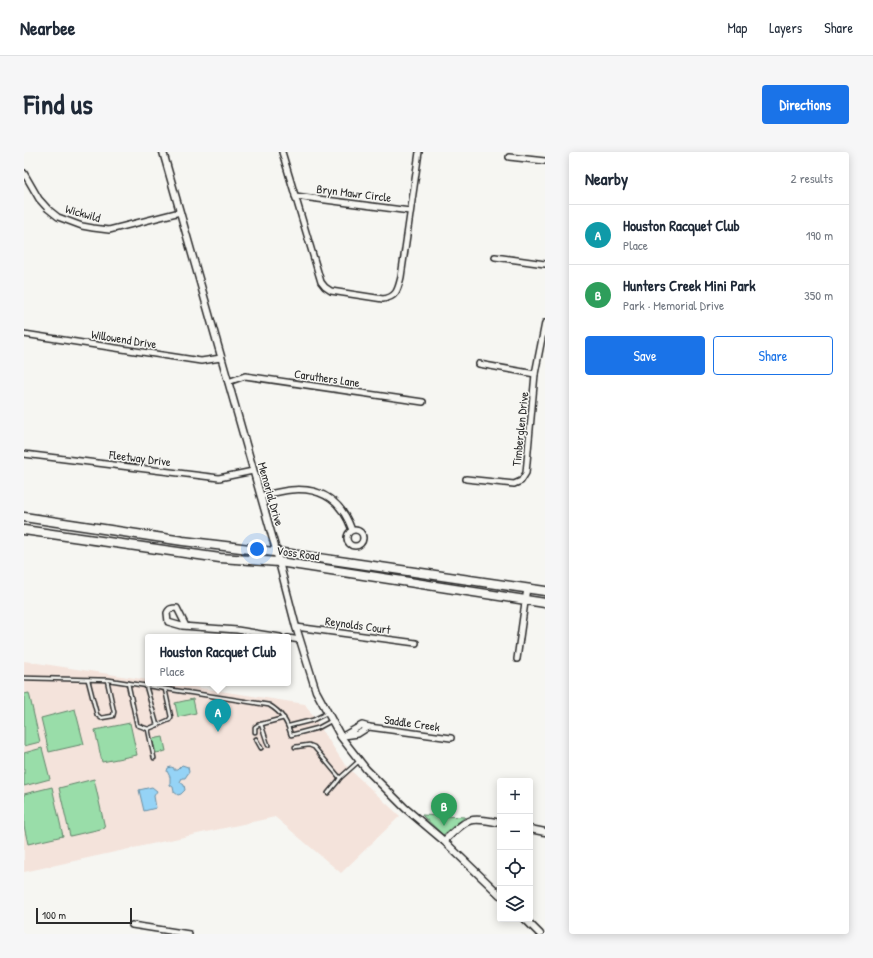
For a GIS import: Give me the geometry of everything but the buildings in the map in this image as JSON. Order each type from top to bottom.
[{"type":"main road","name":"Voss Road","points":[[24,517],[183,541],[277,552],[545,590]]},
{"type":"main road","points":[[35,532],[38,519]]},
{"type":"main road","name":"Voss Road","points":[[24,530],[220,558],[280,562],[545,603]]},
{"type":"main road","points":[[112,543],[114,530]]},
{"type":"street","name":"Memorial Drive","points":[[163,152],[280,562],[296,627],[316,691],[341,736],[360,760],[406,808],[444,841],[497,892]]},
{"type":"street","points":[[282,152],[321,282],[325,287],[332,291],[383,299],[390,298],[395,294],[399,286],[419,152]]},
{"type":"street","points":[[509,157],[545,161]]},
{"type":"street","name":"Wickwild","points":[[24,173],[39,199],[48,209],[58,217],[82,226],[109,230],[180,212]]},
{"type":"street","name":"Bryn Mawr Circle","points":[[295,196],[410,211]]},
{"type":"street","points":[[495,257],[545,264]]},
{"type":"street","name":"Timberglen Drive","points":[[466,478],[514,484],[521,481],[526,473],[535,374],[545,323]]},
{"type":"street","name":"Willowend Drive","points":[[24,334],[201,361],[222,358]]},
{"type":"street","points":[[479,364],[535,374]]},
{"type":"street","name":"Caruthers Lane","points":[[228,382],[245,376],[423,402]]},
{"type":"street","name":"Fleetway Drive","points":[[24,454],[220,478],[253,471]]},
{"type":"street","points":[[260,496],[289,490],[323,494],[334,501],[342,509],[348,517],[352,530]]},
{"type":"street","points":[[517,659],[527,588]]},
{"type":"street","points":[[186,626],[237,630],[262,634]]},
{"type":"street","name":"Reynolds Court","points":[[296,627],[416,643]]},
{"type":"street","points":[[291,638],[300,640]]},
{"type":"street","name":"Saddle Creek","points":[[341,736],[362,725],[451,738]]},
{"type":"street","points":[[444,841],[469,820],[480,819],[497,822]]},
{"type":"street","points":[[533,830],[545,832]]},
{"type":"street","points":[[528,922],[540,934]]},
{"type":"street","points":[[132,925],[166,932],[189,934]]},
{"type":"lane","points":[[24,678],[107,680],[145,686]]},
{"type":"lane","points":[[88,680],[97,715],[101,718],[113,716],[114,712],[107,680]]},
{"type":"lane","points":[[128,683],[136,725],[148,729],[169,720],[171,717],[165,689]]},
{"type":"lane","points":[[156,725],[146,686],[269,705],[280,711],[289,726],[291,735],[318,728],[332,721]]},
{"type":"lane","points":[[289,726],[313,720],[327,712]]},
{"type":"lane","points":[[255,732],[255,727],[261,724],[284,718]]},
{"type":"lane","points":[[261,724],[268,745]]},
{"type":"lane","points":[[148,729],[154,758]]},
{"type":"lane","points":[[256,739],[261,748]]},
{"type":"lane","points":[[295,747],[309,745],[314,747],[340,778]]},
{"type":"lane","points":[[328,793],[340,778],[360,760]]},
{"type":"shaded area","points":[[24,661],[145,680],[145,686],[187,686],[305,704],[345,765],[400,816],[341,873],[275,817],[24,872]]},
{"type":"green space","points":[[29,693],[40,742],[24,746],[24,694]]},
{"type":"green space","points":[[193,699],[196,713],[178,717],[175,703]]},
{"type":"green space","points":[[75,709],[84,744],[49,752],[41,718]]},
{"type":"green space","points":[[130,723],[137,755],[102,762],[95,730]]},
{"type":"green space","points":[[163,737],[166,751],[156,753],[152,739]]},
{"type":"green space","points":[[42,748],[50,779],[24,786],[24,753]]},
{"type":"green space","points":[[94,779],[105,828],[70,836],[59,788]]},
{"type":"green space","points":[[52,787],[63,836],[28,844],[24,826],[24,794]]},
{"type":"green space","points":[[422,815],[465,817],[443,835]]},
{"type":"water","points":[[182,765],[188,767],[189,772],[180,782],[184,785],[185,790],[178,795],[174,792],[173,787],[170,785],[170,777],[167,771],[168,768],[171,767],[174,768],[174,770],[177,770]]},
{"type":"water","points":[[152,787],[157,791],[154,796],[156,808],[144,811],[139,790]]},
{"type":"place","name":"Houston Racquet Club","points":[[218,732]]},
{"type":"place","name":"Hunters Creek Mini Park","points":[[444,826]]}]
